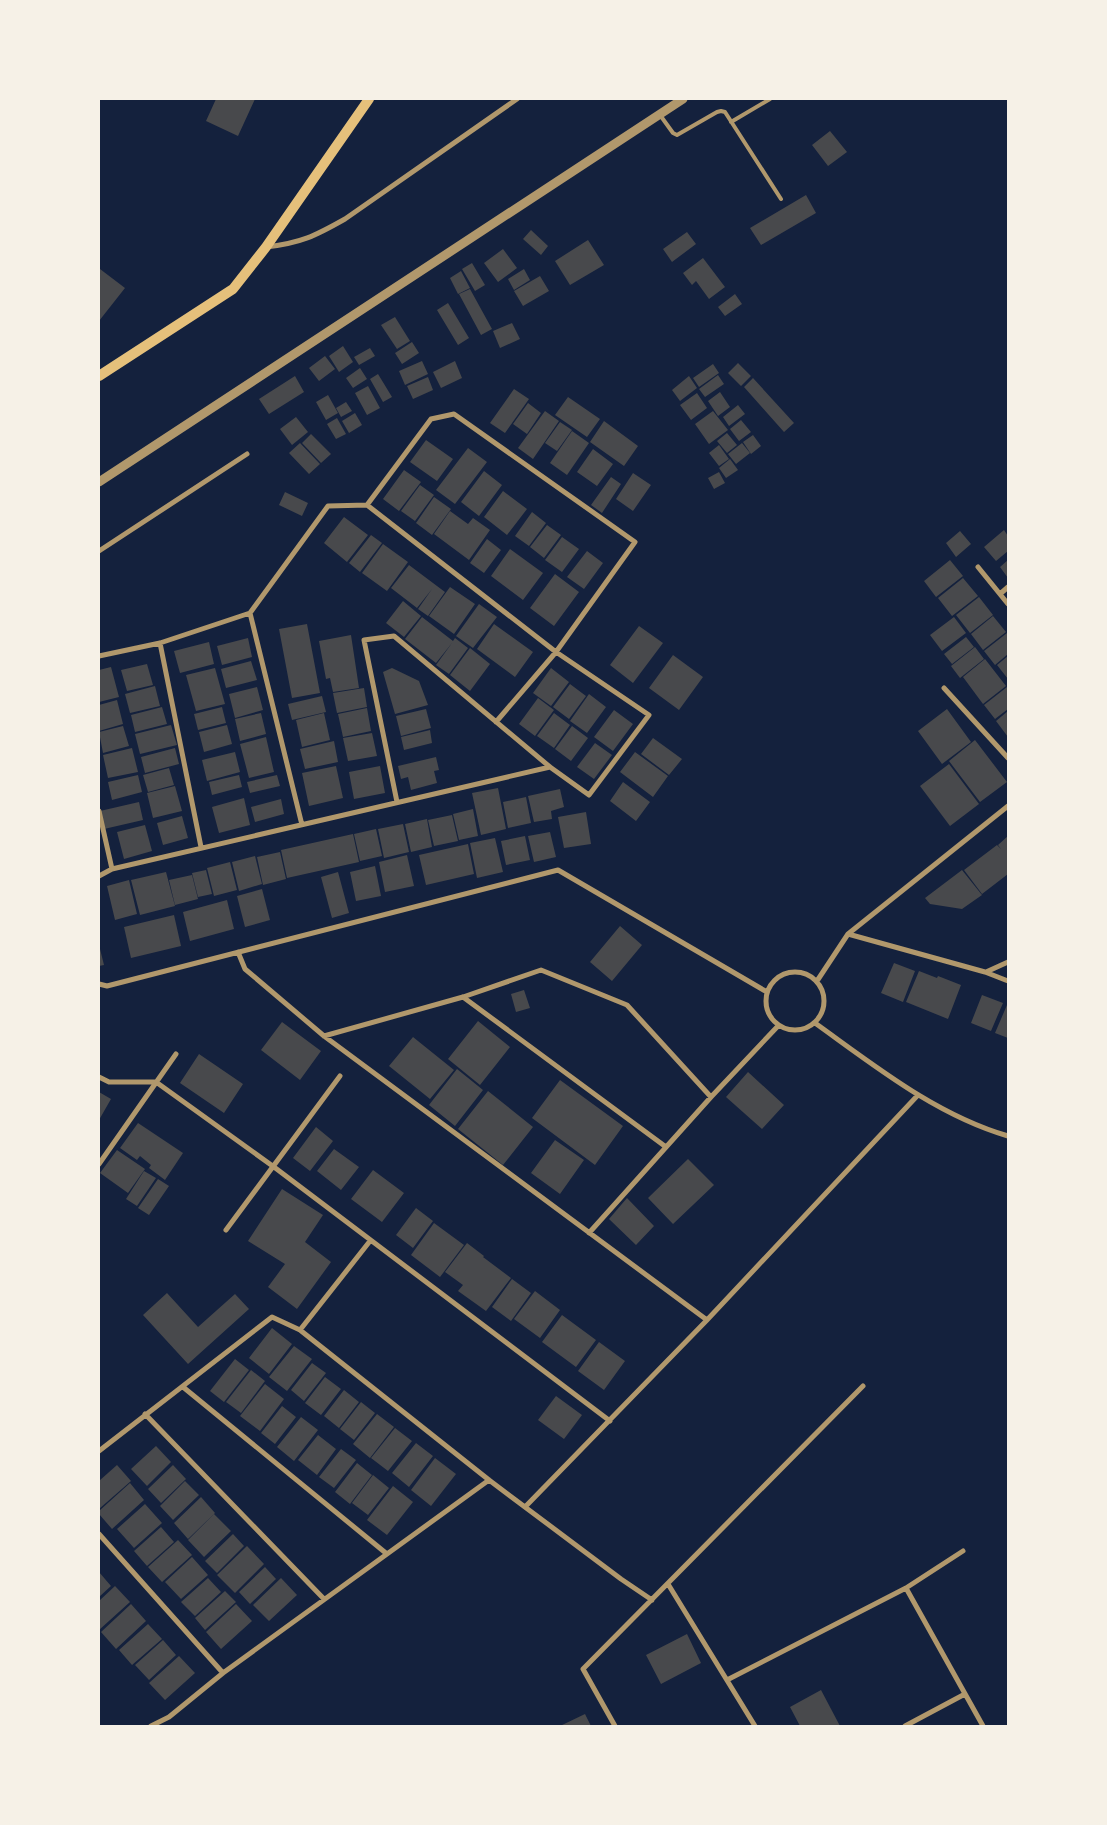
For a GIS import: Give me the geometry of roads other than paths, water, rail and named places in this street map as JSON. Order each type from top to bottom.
[{"type":"main road","points":[[99,376],[233,289],[266,247],[370,99]]},
{"type":"street","points":[[266,247],[292,244],[316,235],[345,219],[517,99]]},
{"type":"street","points":[[99,482],[683,99]]},
{"type":"street","points":[[367,505],[431,419],[454,414],[635,542],[556,652],[496,722]]},
{"type":"street","points":[[99,551],[246,454]]},
{"type":"street","points":[[99,656],[160,643],[250,614],[328,506],[367,505],[556,652],[649,715],[589,795],[550,767],[394,636],[364,640],[397,802]]},
{"type":"street","points":[[978,568],[1008,604]]},
{"type":"street","points":[[1000,594],[1008,587]]},
{"type":"street","points":[[250,614],[302,825]]},
{"type":"street","points":[[160,643],[201,847]]},
{"type":"street","points":[[944,688],[1008,758]]},
{"type":"street","points":[[99,876],[112,869],[201,847],[550,767]]},
{"type":"street","points":[[816,981],[848,934],[1008,806]]},
{"type":"street","points":[[99,811],[112,869]]},
{"type":"street","points":[[99,984],[107,986],[558,870],[767,992]]},
{"type":"street","points":[[848,934],[985,972],[1008,981]]},
{"type":"street","points":[[238,952],[244,969],[324,1036],[707,1320]]},
{"type":"street","points":[[985,972],[1008,962]]},
{"type":"street","points":[[324,1036],[462,996],[541,970],[626,1006],[711,1097]]},
{"type":"street","points":[[788,972],[808,975],[822,989],[824,1007],[821,1016],[806,1029],[797,1031],[787,1030],[778,1026],[767,1011],[767,992],[779,976],[788,972]]},
{"type":"street","points":[[462,996],[666,1147]]},
{"type":"street","points":[[815,1023],[918,1095],[989,1130],[1008,1136]]},
{"type":"street","points":[[590,1233],[711,1097],[778,1026]]},
{"type":"street","points":[[99,1164],[176,1054]]},
{"type":"street","points":[[99,1076],[109,1082],[156,1082],[274,1167],[610,1421]]},
{"type":"street","points":[[226,1230],[340,1076]]},
{"type":"street","points":[[526,1506],[707,1320],[918,1095]]},
{"type":"street","points":[[300,1330],[370,1241]]},
{"type":"street","points":[[99,1451],[272,1317],[300,1330],[489,1480],[652,1600]]},
{"type":"street","points":[[615,1726],[584,1669],[862,1386]]},
{"type":"street","points":[[183,1387],[387,1554]]},
{"type":"street","points":[[145,1414],[324,1599]]},
{"type":"street","points":[[150,1726],[169,1717],[223,1673],[489,1480]]},
{"type":"street","points":[[99,1534],[223,1673]]},
{"type":"street","points":[[727,1680],[906,1588],[963,1551]]},
{"type":"street","points":[[668,1584],[755,1726]]},
{"type":"street","points":[[906,1588],[983,1726]]},
{"type":"street","points":[[905,1726],[965,1694]]},
{"type":"lane","points":[[731,122],[770,99]]},
{"type":"lane","points":[[660,114],[673,134],[677,135],[721,111],[725,112],[781,199]]}]
